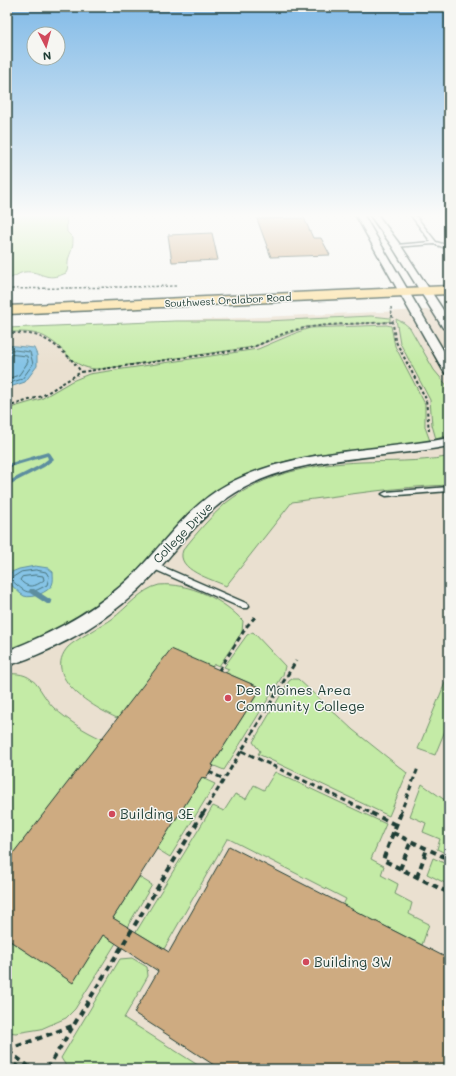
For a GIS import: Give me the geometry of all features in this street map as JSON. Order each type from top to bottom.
[{"type":"main road","name":"Southwest Oralabor Road","points":[[429,297],[449,290]]},
{"type":"main road","name":"Southwest Oralabor Road","points":[[7,310],[429,297],[449,302]]},
{"type":"main road","name":"Southwest Oralabor Road","points":[[7,321],[406,298]]},
{"type":"street","points":[[389,264],[406,298],[449,370]]},
{"type":"street","points":[[408,264],[449,328]]},
{"type":"street","name":"College Drive","points":[[7,659],[62,636],[95,616],[122,595],[210,504],[229,489],[262,473],[286,465],[313,459],[425,447],[449,442]]},
{"type":"lane","points":[[386,494],[449,489]]},
{"type":"lane","points":[[152,565],[245,606]]},
{"type":"path","points":[[394,318],[395,340],[428,405],[427,418],[430,433]]},
{"type":"path","points":[[7,407],[42,396],[81,372],[246,349],[259,346],[293,330],[310,327],[393,322]]},
{"type":"path","points":[[7,333],[27,334],[43,338],[72,361],[81,372]]},
{"type":"path","points":[[219,670],[247,626],[255,617]]},
{"type":"path","points":[[47,1069],[296,661]]},
{"type":"path","points":[[242,751],[396,825]]},
{"type":"path","points":[[418,768],[383,860],[449,893]]},
{"type":"path","points":[[209,772],[224,779]]},
{"type":"path","points":[[393,833],[449,859]]},
{"type":"path","points":[[400,869],[411,841]]},
{"type":"path","points":[[417,877],[427,849]]},
{"type":"path","points":[[7,1050],[72,1026]]},
{"type":"path","points":[[7,1050],[32,1069]]},
{"type":"path","points":[[14,1069],[20,1060]]},
{"type":"shaded area","name":"Des Moines Area Community College","points":[[449,309],[449,1069],[7,1069],[7,328]]},
{"type":"green space","points":[[7,264],[67,264],[66,273],[59,276],[48,277],[35,273],[24,272],[7,279]]},
{"type":"green space","points":[[371,316],[390,318],[390,321],[306,327],[253,347],[101,369],[83,366],[77,363],[54,343],[38,334],[27,332],[7,332],[7,328],[175,321],[266,321]]},
{"type":"green space","points":[[396,319],[410,328],[434,370],[449,388],[449,435],[436,439],[432,425],[430,400],[400,343]]},
{"type":"green space","points":[[391,326],[395,346],[425,404],[425,427],[430,441],[401,446],[319,454],[278,463],[247,474],[218,490],[133,576],[108,598],[58,631],[7,651],[7,409],[41,399],[72,381],[89,374],[258,349],[310,328]]},
{"type":"green space","points":[[446,457],[449,460],[449,485],[390,489],[292,502],[226,586],[196,573],[184,563],[182,557],[183,550],[226,503],[257,484],[273,477],[325,465],[361,462],[414,461]]},
{"type":"green space","points":[[159,585],[182,586],[205,594],[216,600],[235,613],[243,621],[242,632],[219,666],[214,664],[212,667],[117,718],[96,707],[74,690],[66,680],[61,670],[61,659],[68,647],[118,615],[134,599],[146,590]]},
{"type":"green space","points":[[253,632],[285,666],[283,675],[224,770],[212,765],[261,688],[226,673],[229,669],[224,667],[247,635]]},
{"type":"green space","points":[[449,673],[449,721],[435,755],[418,749]]},
{"type":"green space","points":[[7,674],[17,674],[31,679],[54,708],[89,733],[102,739],[10,858],[7,856]]},
{"type":"green space","points":[[292,679],[298,679],[353,730],[407,773],[389,816],[258,754],[260,751],[253,742],[289,681]]},
{"type":"green space","points":[[275,772],[386,824],[371,859],[384,866],[381,875],[398,884],[395,894],[412,903],[409,914],[429,924],[422,945],[343,905],[346,899],[229,839],[227,839],[164,949],[136,932],[213,806],[224,811],[235,794],[246,799],[254,785],[264,790]]},
{"type":"green space","points":[[202,778],[215,784],[170,857],[157,849]]},
{"type":"green space","points":[[422,784],[449,803],[449,855],[437,849],[440,839],[423,832],[426,823],[410,816]]},
{"type":"green space","points":[[433,858],[449,865],[449,885],[427,874]]},
{"type":"green space","points":[[139,877],[152,885],[127,927],[113,918]]},
{"type":"green space","points":[[103,935],[116,943],[75,1009],[66,1018],[41,1029],[16,1033],[7,1032],[7,939],[73,982]]},
{"type":"green space","points":[[132,958],[147,967],[148,976],[124,1018],[204,1069],[68,1069],[61,1058],[120,959]]},
{"type":"water","points":[[7,345],[34,348],[37,355],[37,366],[25,382],[7,388]]},
{"type":"water","points":[[35,566],[48,568],[53,572],[53,580],[50,588],[35,596],[27,597],[7,582],[7,574],[19,569]]},
{"type":"building","points":[[171,649],[261,688],[212,765],[214,766],[205,779],[202,778],[113,918],[169,952],[229,846],[449,959],[449,1069],[220,1069],[134,1013],[158,971],[103,935],[73,983],[7,939],[7,861]]},
{"type":"waterway","points":[[7,466],[48,454],[51,459],[42,466],[7,484]]},
{"type":"waterway","points":[[32,591],[49,602]]},
{"type":"place","name":"Des Moines Area Community College","points":[[228,698]]},
{"type":"place","name":"Building 3E","points":[[112,814]]},
{"type":"place","name":"Building 3W","points":[[306,962]]}]
